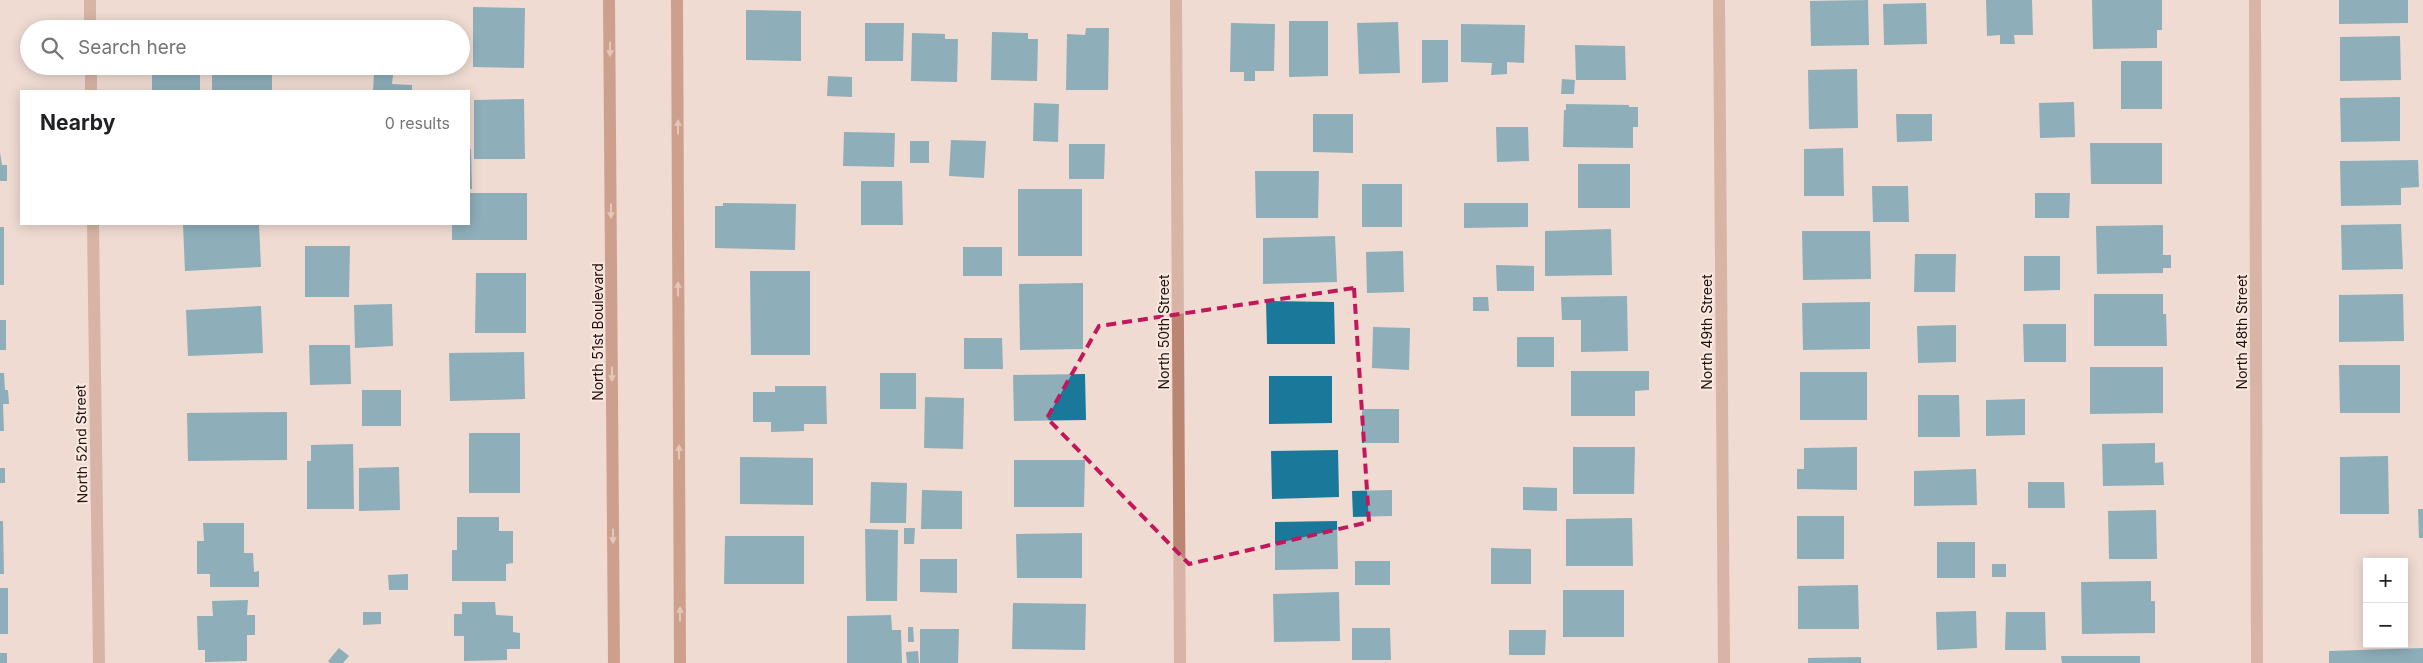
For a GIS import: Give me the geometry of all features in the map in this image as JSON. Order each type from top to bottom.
[{"type":"street","points":[[90,0],[90,20]]},
{"type":"street","name":"North 51st Boulevard","points":[[609,0],[614,663]]},
{"type":"street","points":[[677,0],[680,663]]},
{"type":"street","name":"North 50th Street","points":[[1176,0],[1180,663]]},
{"type":"street","name":"North 49th Street","points":[[1719,0],[1724,663]]},
{"type":"street","name":"North 48th Street","points":[[2254,0],[2257,663]]},
{"type":"street","points":[[91,75],[91,90]]},
{"type":"street","name":"North 52nd Street","points":[[93,225],[99,663]]},
{"type":"highlighted area","points":[[1354,288],[1369,522],[1189,564],[1047,418],[1099,326]]},
{"type":"building","points":[[1868,0],[1869,45],[1811,46],[1810,1]]},
{"type":"building","points":[[1986,0],[2032,0],[2033,35],[2014,35],[2015,44],[2000,44],[2000,35],[1987,36]]},
{"type":"building","points":[[2092,0],[2162,0],[2162,30],[2157,30],[2157,48],[2093,49]]},
{"type":"building","points":[[2339,0],[2408,0],[2408,23],[2339,24]]},
{"type":"building","points":[[1926,3],[1927,44],[1884,45],[1883,4]]},
{"type":"building","points":[[473,7],[525,8],[524,68],[473,67]]},
{"type":"building","points":[[746,10],[801,11],[801,61],[746,60]]},
{"type":"building","points":[[1289,21],[1328,21],[1328,76],[1289,77]]},
{"type":"building","points":[[1398,22],[1400,73],[1359,74],[1357,23]]},
{"type":"building","points":[[865,23],[904,23],[903,61],[865,61]]},
{"type":"building","points":[[1231,23],[1275,24],[1274,71],[1255,71],[1255,81],[1244,81],[1244,72],[1230,72]]},
{"type":"building","points":[[1461,24],[1525,25],[1524,63],[1507,62],[1507,74],[1491,75],[1492,63],[1461,62]]},
{"type":"building","points":[[1086,28],[1109,28],[1108,90],[1066,90],[1067,34],[1085,35]]},
{"type":"building","points":[[992,32],[1028,33],[1028,39],[1038,39],[1037,81],[991,80]]},
{"type":"building","points":[[912,33],[945,34],[945,39],[958,39],[957,82],[911,81]]},
{"type":"building","points":[[2400,36],[2401,80],[2340,81],[2340,37]]},
{"type":"building","points":[[1422,40],[1448,40],[1448,82],[1422,83]]},
{"type":"building","points":[[1575,45],[1625,46],[1626,80],[1576,80]]},
{"type":"building","points":[[2121,61],[2162,61],[2162,109],[2121,109]]},
{"type":"building","points":[[1857,69],[1858,128],[1809,129],[1808,70]]},
{"type":"building","points":[[152,75],[200,75],[200,90],[152,90]]},
{"type":"building","points":[[212,75],[272,75],[272,90],[212,90]]},
{"type":"building","points":[[374,75],[393,75],[392,84],[412,85],[412,90],[373,90]]},
{"type":"building","points":[[828,76],[852,77],[852,97],[827,96]]},
{"type":"building","points":[[1562,79],[1575,80],[1574,94],[1561,94]]},
{"type":"building","points":[[2400,97],[2400,141],[2341,142],[2340,98]]},
{"type":"building","points":[[524,99],[525,159],[474,159],[474,100]]},
{"type":"building","points":[[2074,102],[2075,137],[2040,138],[2039,103]]},
{"type":"building","points":[[1034,103],[1059,104],[1058,142],[1033,141]]},
{"type":"building","points":[[1566,104],[1629,105],[1629,107],[1638,107],[1638,127],[1633,127],[1633,148],[1563,147],[1564,110],[1566,110]]},
{"type":"building","points":[[1313,114],[1353,114],[1353,153],[1313,152]]},
{"type":"building","points":[[1896,114],[1932,114],[1932,141],[1897,142]]},
{"type":"building","points":[[1496,127],[1528,127],[1529,161],[1497,162]]},
{"type":"building","points":[[844,132],[895,133],[894,167],[843,166]]},
{"type":"building","points":[[951,140],[986,141],[984,178],[949,176]]},
{"type":"building","points":[[910,141],[929,141],[929,163],[910,163]]},
{"type":"building","points":[[2090,143],[2162,143],[2162,184],[2091,184]]},
{"type":"building","points":[[1069,144],[1105,144],[1104,179],[1069,179]]},
{"type":"building","points":[[1843,148],[1844,196],[1804,196],[1804,149]]},
{"type":"building","points":[[471,149],[472,189],[470,189]]},
{"type":"building","points":[[0,152],[2,165],[7,165],[7,181],[0,181]]},
{"type":"building","points":[[2418,160],[2419,187],[2401,188],[2401,205],[2341,206],[2340,161]]},
{"type":"building","points":[[1578,164],[1630,164],[1630,208],[1578,208]]},
{"type":"building","points":[[1255,171],[1319,171],[1318,218],[1256,218]]},
{"type":"building","points":[[861,181],[902,181],[903,225],[861,225]]},
{"type":"building","points":[[1362,184],[1402,184],[1402,227],[1362,227]]},
{"type":"building","points":[[1872,186],[1908,186],[1909,222],[1873,222]]},
{"type":"building","points":[[1018,189],[1082,189],[1082,256],[1018,256]]},
{"type":"building","points":[[470,193],[527,193],[527,240],[452,240],[452,225],[470,225]]},
{"type":"building","points":[[2035,193],[2070,193],[2069,218],[2035,218]]},
{"type":"building","points":[[723,203],[796,204],[795,250],[715,248],[715,206],[723,206]]},
{"type":"building","points":[[1464,203],[1528,203],[1528,227],[1464,228]]},
{"type":"building","points":[[2401,224],[2403,269],[2342,270],[2341,225]]},
{"type":"building","points":[[183,225],[259,225],[261,267],[185,271]]},
{"type":"building","points":[[2163,225],[2163,255],[2171,255],[2171,268],[2163,268],[2163,273],[2097,274],[2096,226]]},
{"type":"building","points":[[0,227],[4,227],[4,285],[0,285]]},
{"type":"building","points":[[1611,229],[1612,275],[1545,276],[1545,231]]},
{"type":"building","points":[[1802,231],[1870,231],[1871,279],[1803,280]]},
{"type":"building","points":[[1335,236],[1337,282],[1263,284],[1263,238]]},
{"type":"building","points":[[305,246],[350,246],[349,297],[305,297]]},
{"type":"building","points":[[963,247],[1002,247],[1002,276],[963,276]]},
{"type":"building","points":[[1403,251],[1404,292],[1367,293],[1366,252]]},
{"type":"building","points":[[1915,254],[1956,254],[1955,292],[1914,292]]},
{"type":"building","points":[[2024,256],[2060,256],[2060,290],[2024,291]]},
{"type":"building","points":[[1496,265],[1534,266],[1534,291],[1497,291]]},
{"type":"building","points":[[750,271],[810,271],[810,355],[751,355]]},
{"type":"building","points":[[476,273],[526,273],[526,333],[475,333]]},
{"type":"building","points":[[1083,283],[1083,349],[1020,350],[1019,284]]},
{"type":"building","points":[[2094,294],[2163,294],[2163,314],[2166,314],[2167,346],[2094,346]]},
{"type":"building","points":[[2403,294],[2404,341],[2339,342],[2339,295]]},
{"type":"building","points":[[1627,296],[1628,351],[1581,352],[1581,320],[1562,320],[1561,297]]},
{"type":"building","points":[[1473,297],[1488,297],[1489,311],[1473,311]]},
{"type":"building","points":[[1266,301],[1334,302],[1335,344],[1267,344]]},
{"type":"building","points":[[1870,302],[1870,349],[1803,350],[1802,303]]},
{"type":"building","points":[[392,304],[393,346],[355,348],[354,305]]},
{"type":"building","points":[[261,306],[263,353],[188,356],[186,310]]},
{"type":"building","points":[[0,320],[6,320],[6,350],[0,350]]},
{"type":"building","points":[[2023,324],[2066,324],[2066,362],[2024,362]]},
{"type":"building","points":[[1956,325],[1956,362],[1918,363],[1917,326]]},
{"type":"building","points":[[1373,327],[1410,328],[1409,370],[1372,368]]},
{"type":"building","points":[[1517,337],[1554,337],[1554,367],[1517,367]]},
{"type":"building","points":[[964,338],[1002,338],[1003,369],[964,369]]},
{"type":"building","points":[[309,345],[350,345],[351,384],[310,385]]},
{"type":"building","points":[[524,352],[525,399],[450,401],[449,353]]},
{"type":"building","points":[[2339,365],[2400,365],[2400,413],[2340,413]]},
{"type":"building","points":[[2090,367],[2163,367],[2163,413],[2090,414]]},
{"type":"building","points":[[1571,371],[1649,371],[1649,390],[1635,391],[1635,416],[1571,416]]},
{"type":"building","points":[[1800,372],[1867,372],[1867,420],[1800,420]]},
{"type":"building","points":[[0,373],[4,373],[5,390],[8,390],[9,404],[3,404],[4,431],[0,431]]},
{"type":"building","points":[[880,373],[916,373],[916,409],[880,409]]},
{"type":"building","points":[[1085,374],[1086,420],[1014,421],[1013,375]]},
{"type":"building","points":[[1269,376],[1332,376],[1332,423],[1269,424]]},
{"type":"building","points":[[775,386],[826,386],[827,424],[804,424],[804,431],[771,432],[771,422],[753,422],[753,392],[775,392]]},
{"type":"building","points":[[362,390],[401,390],[401,426],[362,426]]},
{"type":"building","points":[[1918,395],[1959,395],[1960,437],[1918,437]]},
{"type":"building","points":[[925,397],[964,398],[963,449],[924,448]]},
{"type":"building","points":[[2025,399],[2025,435],[1986,436],[1986,400]]},
{"type":"building","points":[[1362,409],[1399,409],[1399,443],[1362,443]]},
{"type":"building","points":[[287,412],[287,460],[188,461],[187,413]]},
{"type":"building","points":[[469,433],[520,433],[520,493],[469,493]]},
{"type":"building","points":[[2155,443],[2155,463],[2163,462],[2164,485],[2103,486],[2102,444]]},
{"type":"building","points":[[353,444],[354,509],[307,509],[307,461],[311,461],[311,445]]},
{"type":"building","points":[[1573,447],[1635,447],[1634,494],[1573,494]]},
{"type":"building","points":[[1857,447],[1857,490],[1797,489],[1797,469],[1804,469],[1804,448]]},
{"type":"building","points":[[1338,450],[1339,497],[1272,499],[1271,451]]},
{"type":"building","points":[[2388,456],[2389,514],[2340,514],[2340,457]]},
{"type":"building","points":[[740,457],[813,458],[813,505],[740,504]]},
{"type":"building","points":[[1014,460],[1085,460],[1084,507],[1014,507]]},
{"type":"building","points":[[399,467],[400,510],[359,511],[359,468]]},
{"type":"building","points":[[0,468],[5,468],[5,483],[0,483]]},
{"type":"building","points":[[1976,469],[1977,505],[1914,506],[1914,471]]},
{"type":"building","points":[[871,482],[907,483],[906,523],[870,523]]},
{"type":"building","points":[[2028,482],[2064,482],[2065,508],[2028,508]]},
{"type":"building","points":[[1523,487],[1557,488],[1557,511],[1523,510]]},
{"type":"building","points":[[922,490],[962,491],[962,529],[921,529]]},
{"type":"building","points":[[1392,490],[1392,516],[1353,517],[1352,491]]},
{"type":"building","points":[[2418,509],[2423,509],[2423,538],[2419,538]]},
{"type":"building","points":[[2156,510],[2157,559],[2109,559],[2108,511]]},
{"type":"building","points":[[1797,516],[1844,516],[1844,559],[1797,559]]},
{"type":"building","points":[[457,517],[499,517],[499,531],[513,531],[513,563],[506,564],[506,581],[452,581],[452,550],[457,550]]},
{"type":"building","points":[[1632,518],[1633,566],[1566,566],[1566,519]]},
{"type":"building","points":[[0,521],[3,521],[4,574],[0,574]]},
{"type":"building","points":[[1337,521],[1338,569],[1275,570],[1275,522]]},
{"type":"building","points":[[203,523],[244,523],[244,553],[253,553],[254,572],[259,571],[259,587],[210,587],[210,574],[197,574],[197,541],[204,541]]},
{"type":"building","points":[[904,528],[915,528],[914,544],[904,544]]},
{"type":"building","points":[[865,529],[898,530],[897,601],[866,601]]},
{"type":"building","points":[[1082,533],[1082,578],[1017,578],[1016,534]]},
{"type":"building","points":[[725,536],[804,536],[804,584],[724,584]]},
{"type":"building","points":[[1937,542],[1975,542],[1975,578],[1937,578]]},
{"type":"building","points":[[1491,548],[1531,549],[1531,584],[1491,584]]},
{"type":"building","points":[[920,559],[957,559],[957,593],[920,592]]},
{"type":"building","points":[[1355,561],[1390,561],[1390,585],[1355,585]]},
{"type":"building","points":[[1992,564],[2006,564],[2006,577],[1992,577]]},
{"type":"building","points":[[408,574],[408,590],[389,590],[388,575]]},
{"type":"building","points":[[2151,581],[2151,601],[2155,601],[2155,633],[2082,634],[2081,582]]},
{"type":"building","points":[[1858,585],[1859,629],[1798,629],[1798,586]]},
{"type":"building","points":[[0,588],[8,588],[8,634],[0,634]]},
{"type":"building","points":[[1563,590],[1624,590],[1624,637],[1563,637]]},
{"type":"building","points":[[1339,592],[1340,641],[1274,642],[1273,594]]},
{"type":"building","points":[[248,600],[247,615],[255,615],[255,635],[247,635],[247,661],[205,662],[205,650],[198,650],[197,616],[213,616],[212,601]]},
{"type":"building","points":[[462,602],[495,602],[496,615],[513,616],[513,632],[520,633],[520,649],[507,649],[507,660],[464,661],[464,636],[454,636],[454,614],[462,614]]},
{"type":"building","points":[[1013,603],[1086,604],[1085,650],[1012,649]]},
{"type":"building","points":[[1976,611],[1977,648],[1937,650],[1936,612]]},
{"type":"building","points":[[363,612],[381,612],[381,624],[363,625]]},
{"type":"building","points":[[2006,612],[2045,612],[2046,650],[2005,650]]},
{"type":"building","points":[[891,615],[892,630],[901,630],[902,663],[847,663],[847,616]]},
{"type":"building","points":[[908,627],[913,627],[914,642],[908,642]]},
{"type":"building","points":[[1352,628],[1390,628],[1391,660],[1352,660]]},
{"type":"building","points":[[920,629],[959,629],[958,663],[920,663]]},
{"type":"building","points":[[1509,630],[1546,630],[1545,655],[1509,655]]},
{"type":"building","points":[[339,648],[349,656],[343,663],[330,663],[328,661]]},
{"type":"building","points":[[2423,648],[2423,663],[2329,663],[2329,651]]},
{"type":"building","points":[[918,651],[919,663],[907,663],[906,652]]},
{"type":"building","points":[[0,653],[7,653],[7,663],[0,663]]},
{"type":"building","points":[[2061,656],[2140,656],[2140,663],[2062,663]]},
{"type":"building","points":[[1861,657],[1861,663],[1808,663],[1808,658]]}]
